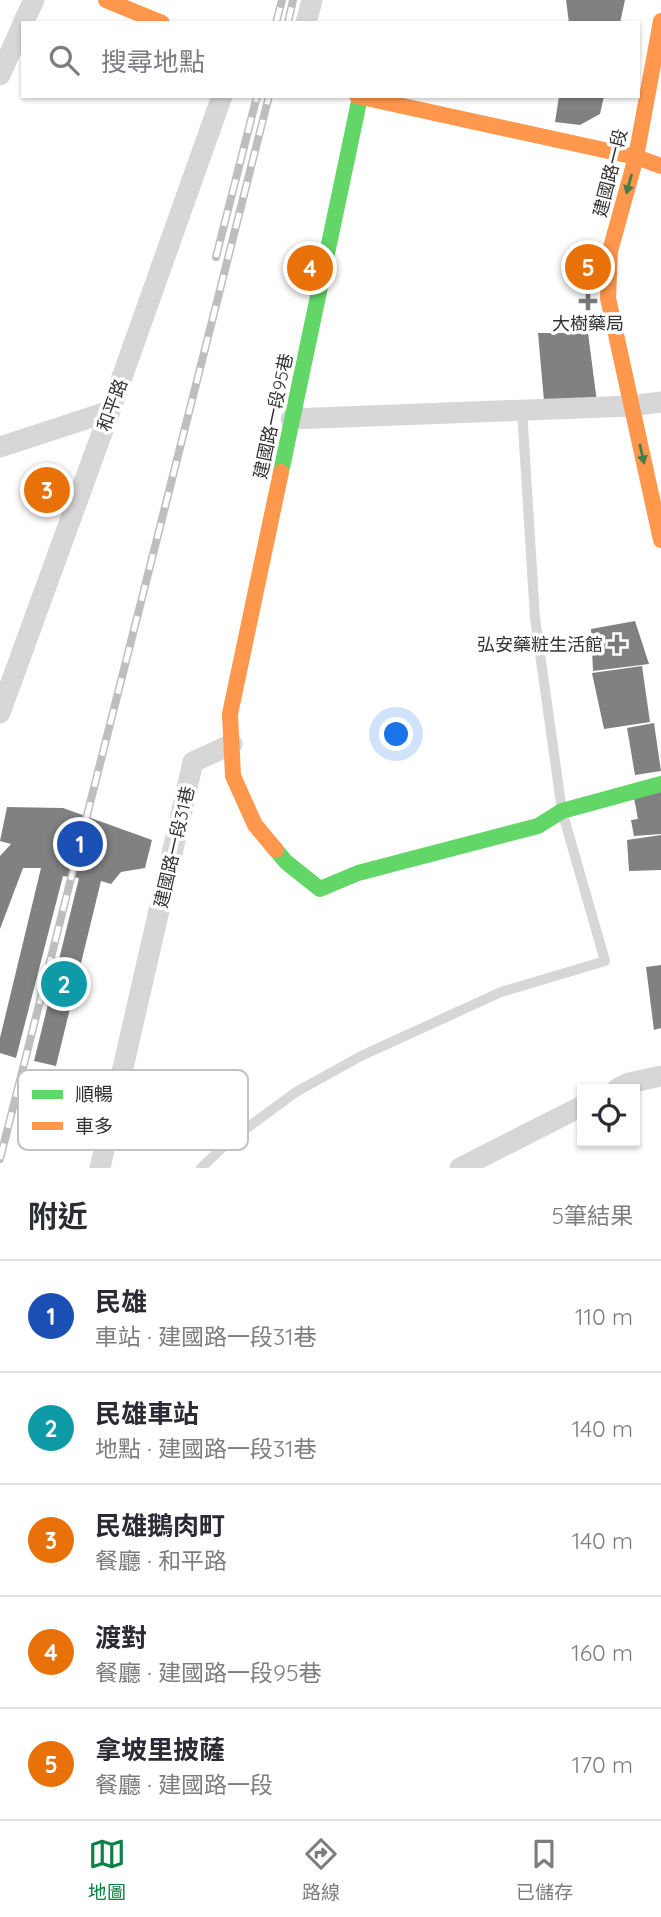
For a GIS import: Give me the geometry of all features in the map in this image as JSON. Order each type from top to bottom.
[{"type":"street","points":[[24,21],[34,0]]},
{"type":"street","points":[[106,0],[157,21]]},
{"type":"street","points":[[307,21],[312,0]]},
{"type":"street","name":"建國路一段","points":[[661,21],[636,157],[610,251],[608,299],[661,540]]},
{"type":"street","points":[[0,75],[21,28]]},
{"type":"street","name":"和平路","points":[[0,713],[221,98]]},
{"type":"street","name":"建國路一段95巷","points":[[232,744],[230,714],[359,98]]},
{"type":"street","points":[[364,98],[636,157],[661,166]]},
{"type":"street","points":[[292,419],[631,406],[661,402]]},
{"type":"street","points":[[0,447],[110,411]]},
{"type":"street","points":[[232,744],[233,776],[255,825],[286,863],[320,889],[358,873],[538,826],[562,811],[661,783]]},
{"type":"street","name":"建國路一段31巷","points":[[122,1070],[193,762],[232,744]]},
{"type":"street","points":[[627,1084],[661,1076]]},
{"type":"street","points":[[460,1168],[577,1110]]},
{"type":"street","name":"建國路一段31巷","points":[[100,1168],[104,1150]]},
{"type":"lane","points":[[248,1127],[296,1092],[360,1056],[501,992],[605,961],[562,811],[535,618],[522,411]]},
{"type":"lane","points":[[201,1168],[220,1150]]},
{"type":"building","points":[[566,0],[625,0],[620,21],[569,21]]},
{"type":"building","points":[[559,98],[604,98],[600,114],[580,125],[555,122]]},
{"type":"building","points":[[538,333],[588,333],[597,402],[544,401]]},
{"type":"building","points":[[635,621],[649,664],[593,671],[591,629]]},
{"type":"building","points":[[642,666],[650,722],[604,729],[592,673]]},
{"type":"building","points":[[654,723],[661,771],[635,775],[627,728]]},
{"type":"building","points":[[661,791],[661,834],[634,836],[631,820],[638,819],[634,798]]},
{"type":"building","points":[[7,807],[63,808],[152,840],[145,868],[121,872],[111,884],[101,881],[56,1066],[34,1061],[79,878],[63,876],[16,1058],[0,1053],[0,1038],[41,868],[23,868],[0,929],[0,856],[11,844],[0,841]]},
{"type":"building","points":[[661,835],[661,870],[629,871],[627,840]]},
{"type":"building","points":[[661,965],[661,1028],[654,1030],[646,967]]},
{"type":"railway","points":[[277,21],[282,0]]},
{"type":"railway","points":[[288,21],[293,0]]},
{"type":"railway","points":[[216,257],[256,98]]},
{"type":"railway","points":[[23,1070],[268,98]]},
{"type":"railway","points":[[0,1159],[18,1088]]},
{"type":"traffic: fast","points":[[281,472],[360,98]]},
{"type":"traffic: fast","points":[[276,850],[286,862],[320,889],[358,873],[538,826],[562,811],[661,784]]},
{"type":"traffic: slow","points":[[106,0],[157,21]]},
{"type":"traffic: slow","points":[[661,21],[636,157],[610,251],[608,298],[661,540]]},
{"type":"traffic: slow","points":[[366,98],[636,157],[661,166]]},
{"type":"traffic: slow","points":[[276,850],[255,825],[233,776],[230,714],[281,472]]},
{"type":"place","name":"拿坡里披薩","points":[[588,267]]},
{"type":"place","name":"渡對","points":[[310,268]]},
{"type":"place","name":"大樹藥局","points":[[588,301]]},
{"type":"place","name":"民雄鵝肉町","points":[[47,490]]},
{"type":"place","name":"弘安藥粧生活館","points":[[617,644]]},
{"type":"place","name":"民雄","points":[[80,844]]},
{"type":"place","name":"民雄車站","points":[[64,984]]}]
